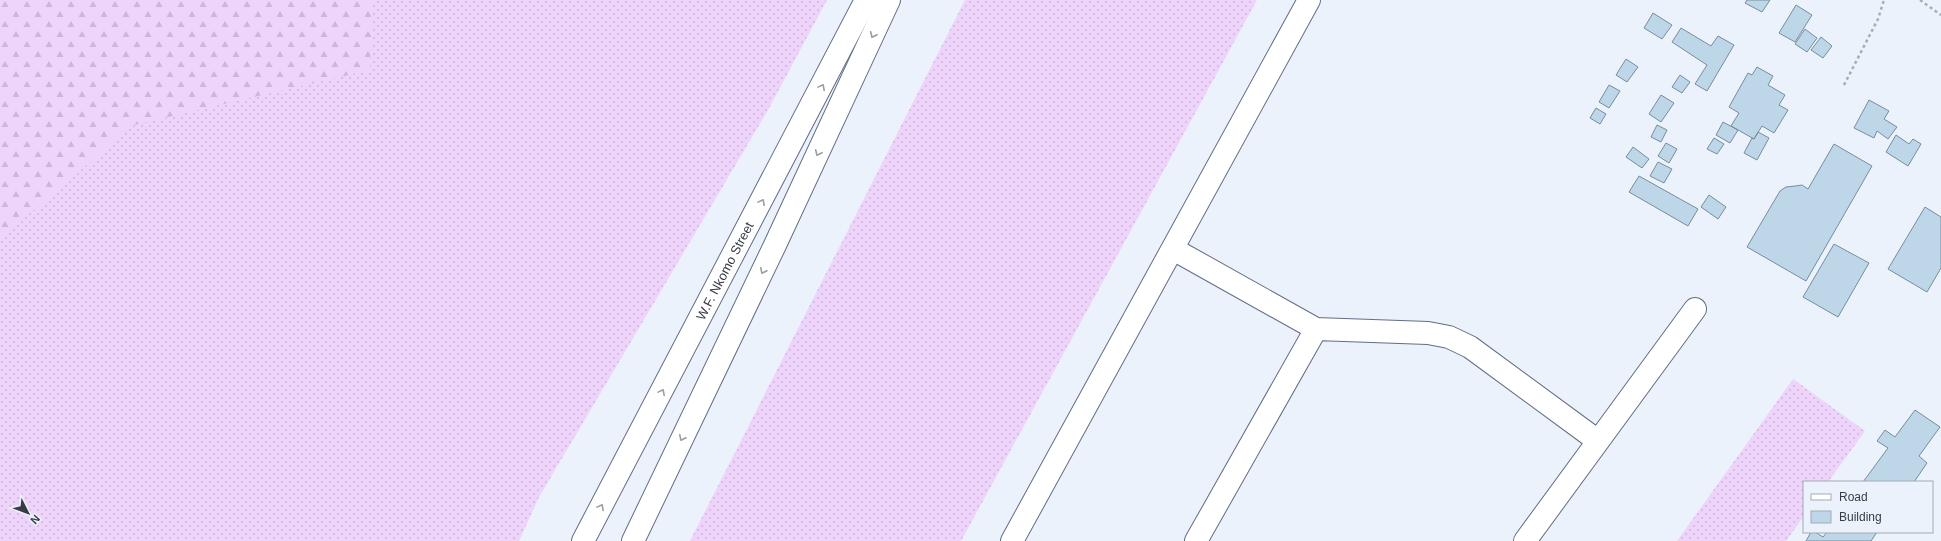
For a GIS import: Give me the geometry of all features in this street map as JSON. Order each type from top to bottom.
[{"type":"street","name":"W.F. Nkomo Street","points":[[583,541],[866,0]]},
{"type":"street","points":[[633,541],[775,245],[890,0]]},
{"type":"street","points":[[1012,541],[1308,0]]},
{"type":"street","points":[[1173,249],[1316,329],[1428,333],[1449,338],[1470,347],[1598,441]]},
{"type":"street","points":[[1525,541],[1696,309]]},
{"type":"street","points":[[1196,541],[1316,329]]},
{"type":"path","points":[[1844,85],[1878,19],[1884,0]]},
{"type":"path","points":[[1920,0],[1941,15]]},
{"type":"green space","points":[[0,0],[827,0],[768,110],[539,497],[519,541],[0,541]]},
{"type":"green space","points":[[0,0],[372,0],[370,70],[134,125],[0,239]]},
{"type":"green space","points":[[965,0],[1257,0],[961,541],[690,541]]},
{"type":"green space","points":[[1793,379],[1865,431],[1829,481],[1803,481],[1803,517],[1786,541],[1677,541]]},
{"type":"building","points":[[1747,0],[1770,0],[1762,12],[1745,3]]},
{"type":"building","points":[[1796,5],[1812,15],[1795,42],[1779,33]]},
{"type":"building","points":[[1653,13],[1672,25],[1662,39],[1644,28]]},
{"type":"building","points":[[1681,28],[1711,46],[1718,36],[1734,45],[1707,91],[1695,84],[1707,65],[1672,42]]},
{"type":"building","points":[[1805,29],[1817,38],[1807,52],[1795,44]]},
{"type":"building","points":[[1821,37],[1832,46],[1823,58],[1811,50]]},
{"type":"building","points":[[1626,59],[1638,67],[1627,82],[1616,75]]},
{"type":"building","points":[[1757,67],[1773,76],[1768,85],[1785,95],[1779,105],[1788,110],[1774,133],[1762,126],[1754,139],[1731,126],[1739,113],[1729,107],[1748,73],[1752,75]]},
{"type":"building","points":[[1680,75],[1690,82],[1682,93],[1672,87]]},
{"type":"building","points":[[1609,85],[1620,91],[1609,108],[1599,102]]},
{"type":"building","points":[[1661,95],[1674,103],[1661,122],[1649,114]]},
{"type":"building","points":[[1869,100],[1889,111],[1884,119],[1897,127],[1888,139],[1877,131],[1874,138],[1854,128]]},
{"type":"building","points":[[1596,108],[1606,114],[1600,124],[1590,118]]},
{"type":"building","points":[[1723,122],[1738,130],[1730,143],[1716,135]]},
{"type":"building","points":[[1657,125],[1667,130],[1661,142],[1651,137]]},
{"type":"building","points":[[1758,132],[1769,138],[1757,160],[1744,153],[1752,138],[1754,139]]},
{"type":"building","points":[[1896,135],[1909,144],[1913,139],[1921,144],[1908,166],[1886,152]]},
{"type":"building","points":[[1714,138],[1724,144],[1717,154],[1707,149]]},
{"type":"building","points":[[1666,143],[1677,149],[1669,163],[1658,156]]},
{"type":"building","points":[[1834,144],[1872,166],[1806,281],[1747,247],[1780,191],[1786,187],[1802,185],[1808,189]]},
{"type":"building","points":[[1633,147],[1649,159],[1642,168],[1626,157]]},
{"type":"building","points":[[1658,162],[1672,169],[1664,183],[1650,176]]},
{"type":"building","points":[[1639,176],[1698,209],[1688,226],[1629,192]]},
{"type":"building","points":[[1709,195],[1726,207],[1718,219],[1701,207]]},
{"type":"building","points":[[1925,207],[1941,217],[1941,268],[1927,292],[1888,269]]},
{"type":"building","points":[[1834,244],[1869,263],[1838,317],[1803,297]]},
{"type":"building","points":[[1915,410],[1940,427],[1919,456],[1927,463],[1915,481],[1864,481],[1888,448],[1877,441],[1885,430],[1895,437]]},
{"type":"building","points":[[1810,533],[1817,533],[1823,537],[1826,533],[1876,533],[1871,541],[1806,541]]}]
